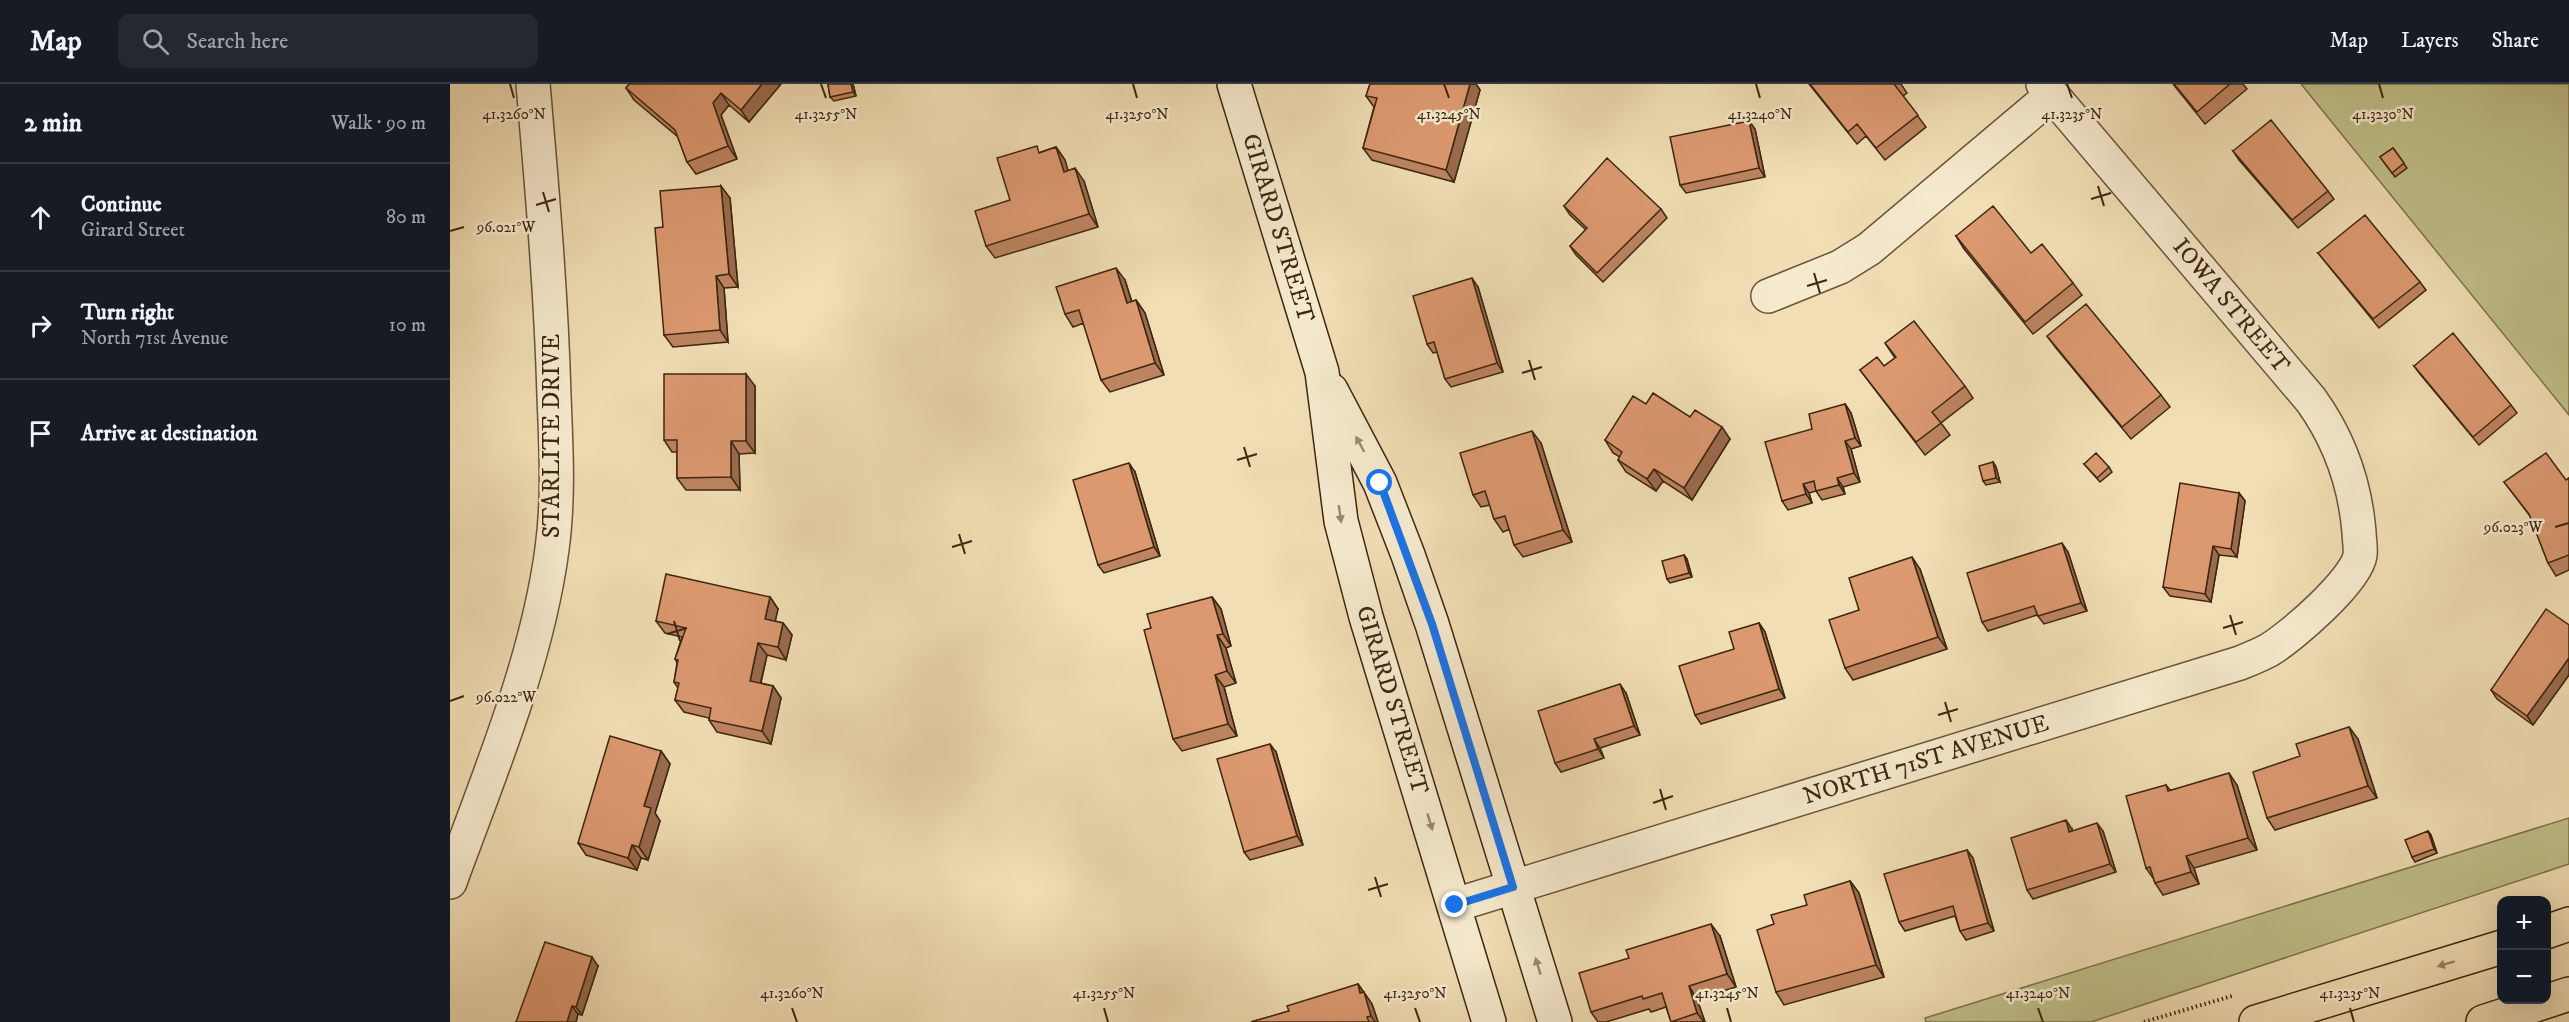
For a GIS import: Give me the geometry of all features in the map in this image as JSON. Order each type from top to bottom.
[{"type":"main road","points":[[2551,931],[2569,924]]},
{"type":"main road","points":[[2256,1022],[2497,948]]},
{"type":"main road","points":[[2483,1022],[2569,994]]},
{"type":"street","name":"STARLITE DRIVE","points":[[450,882],[510,715],[541,610],[552,549],[557,488],[552,310],[533,84]]},
{"type":"street","name":"GIRARD STREET","points":[[1234,84],[1322,372],[1341,521],[1366,616],[1490,1022]]},
{"type":"street","points":[[1767,296],[1840,267],[1869,249],[2048,89]]},
{"type":"street","name":"IOWA STREET","points":[[2048,89],[2311,400],[2327,422],[2338,443],[2356,501],[2360,556]]},
{"type":"street","name":"GIRARD STREET","points":[[1322,372],[1380,483],[1400,534],[1432,624],[1555,1022]]},
{"type":"street","name":"NORTH 71ST AVENUE","points":[[1455,905],[2240,663],[2269,650],[2295,631],[2342,586],[2360,556]]},
{"type":"green space","points":[[2301,84],[2569,84],[2569,415]]},
{"type":"green space","points":[[2569,818],[2569,864],[2091,1022],[1926,1022],[1925,1018]]},
{"type":"building","points":[[629,84],[762,84],[741,110],[721,93],[713,103],[728,146],[687,162],[675,130],[626,88]]},
{"type":"building","points":[[828,84],[851,84],[853,92],[830,97]]},
{"type":"building","points":[[1370,84],[1470,84],[1446,170],[1363,148],[1377,98],[1366,96]]},
{"type":"building","points":[[1810,84],[1894,84],[1918,115],[1876,148],[1857,124],[1848,132]]},
{"type":"building","points":[[2174,84],[2230,84],[2197,112]]},
{"type":"building","points":[[2271,120],[2328,191],[2292,220],[2233,151]]},
{"type":"building","points":[[1749,121],[1759,168],[1680,185],[1670,137]]},
{"type":"building","points":[[1037,146],[1039,153],[1056,147],[1064,172],[1075,168],[1089,214],[986,246],[975,211],[1010,200],[997,158]]},
{"type":"building","points":[[2393,148],[2404,163],[2392,173],[2380,157]]},
{"type":"building","points":[[1607,158],[1661,209],[1597,273],[1570,246],[1587,228],[1564,206]]},
{"type":"building","points":[[721,186],[729,274],[716,276],[720,330],[664,335],[655,228],[663,227],[660,191]]},
{"type":"building","points":[[1993,206],[2031,253],[2042,244],[2073,283],[2025,322],[1956,236]]},
{"type":"building","points":[[2365,215],[2420,282],[2373,319],[2318,253]]},
{"type":"building","points":[[1116,268],[1127,303],[1136,300],[1155,363],[1101,380],[1079,310],[1065,314],[1056,287]]},
{"type":"building","points":[[1472,278],[1497,363],[1445,379],[1434,342],[1427,344],[1413,296]]},
{"type":"building","points":[[2086,304],[2161,395],[2122,427],[2047,336]]},
{"type":"building","points":[[1914,321],[1965,386],[1932,412],[1941,423],[1916,442],[1860,370],[1877,357],[1884,366],[1896,357],[1885,343]]},
{"type":"building","points":[[2453,333],[2511,405],[2473,437],[2414,366]]},
{"type":"building","points":[[664,374],[746,374],[746,441],[731,441],[731,477],[677,478],[677,440],[664,440]]},
{"type":"building","points":[[1653,393],[1690,417],[1695,410],[1722,427],[1684,488],[1654,469],[1647,479],[1618,460],[1622,452],[1605,440],[1633,396],[1646,404]]},
{"type":"building","points":[[1845,404],[1855,438],[1845,441],[1854,473],[1837,478],[1839,485],[1816,491],[1814,481],[1803,484],[1806,494],[1782,501],[1765,442],[1812,429],[1809,414]]},
{"type":"building","points":[[1532,431],[1563,530],[1514,545],[1505,516],[1494,519],[1485,491],[1473,495],[1460,453]]},
{"type":"building","points":[[2096,453],[2109,467],[2097,478],[2084,464]]},
{"type":"building","points":[[2546,453],[2566,480],[2569,478],[2569,555],[2548,563],[2529,514],[2504,482]]},
{"type":"building","points":[[1993,462],[1996,478],[1983,481],[1979,466]]},
{"type":"building","points":[[1129,463],[1154,547],[1098,565],[1073,480]]},
{"type":"building","points":[[2180,483],[2239,493],[2231,549],[2213,546],[2205,594],[2163,587]]},
{"type":"building","points":[[2062,543],[2081,603],[2038,616],[2034,606],[1982,622],[1967,573]]},
{"type":"building","points":[[1684,555],[1689,573],[1667,579],[1662,561]]},
{"type":"building","points":[[1912,557],[1938,637],[1845,668],[1829,620],[1859,610],[1849,578]]},
{"type":"building","points":[[666,574],[770,597],[765,619],[783,623],[778,647],[758,643],[750,681],[773,686],[762,731],[709,720],[711,708],[675,700],[679,683],[674,682],[678,660],[675,659],[686,628],[656,621]]},
{"type":"building","points":[[1212,597],[1223,634],[1217,635],[1227,671],[1215,675],[1228,724],[1173,739],[1144,630],[1151,628],[1147,614]]},
{"type":"building","points":[[2546,609],[2569,625],[2569,658],[2527,716],[2491,690]]},
{"type":"building","points":[[1759,623],[1779,689],[1695,715],[1679,666],[1734,649],[1729,632]]},
{"type":"building","points":[[1620,684],[1634,726],[1594,739],[1598,749],[1555,763],[1538,711]]},
{"type":"building","points":[[2349,727],[2368,786],[2267,818],[2253,772],[2300,756],[2296,744]]},
{"type":"building","points":[[610,736],[661,751],[644,806],[651,808],[639,847],[632,845],[628,858],[578,843]]},
{"type":"building","points":[[1270,744],[1297,836],[1244,852],[1217,759]]},
{"type":"building","points":[[2229,773],[2248,838],[2186,856],[2191,872],[2155,883],[2150,867],[2146,868],[2126,796],[2166,785],[2168,791]]},
{"type":"building","points":[[2066,820],[2069,832],[2097,823],[2110,864],[2027,890],[2011,838]]},
{"type":"building","points":[[2428,831],[2434,849],[2412,857],[2405,840]]},
{"type":"building","points":[[1967,850],[1988,923],[1960,931],[1953,906],[1899,922],[1884,874]]},
{"type":"building","points":[[1850,881],[1876,965],[1776,992],[1757,930],[1774,924],[1771,915],[1807,905],[1804,895]]},
{"type":"building","points":[[1711,924],[1727,974],[1689,986],[1697,1013],[1671,1022],[1662,993],[1643,999],[1642,996],[1591,1012],[1579,973],[1629,958],[1626,950]]},
{"type":"building","points":[[545,942],[592,957],[576,1007],[572,1006],[567,1022],[516,1022]]},
{"type":"building","points":[[1358,984],[1360,993],[1364,992],[1371,1016],[1367,1017],[1369,1022],[1251,1022],[1289,1011],[1287,1006]]},
{"type":"route","points":[[1380,483],[1432,624],[1513,887],[1455,905]]}]
